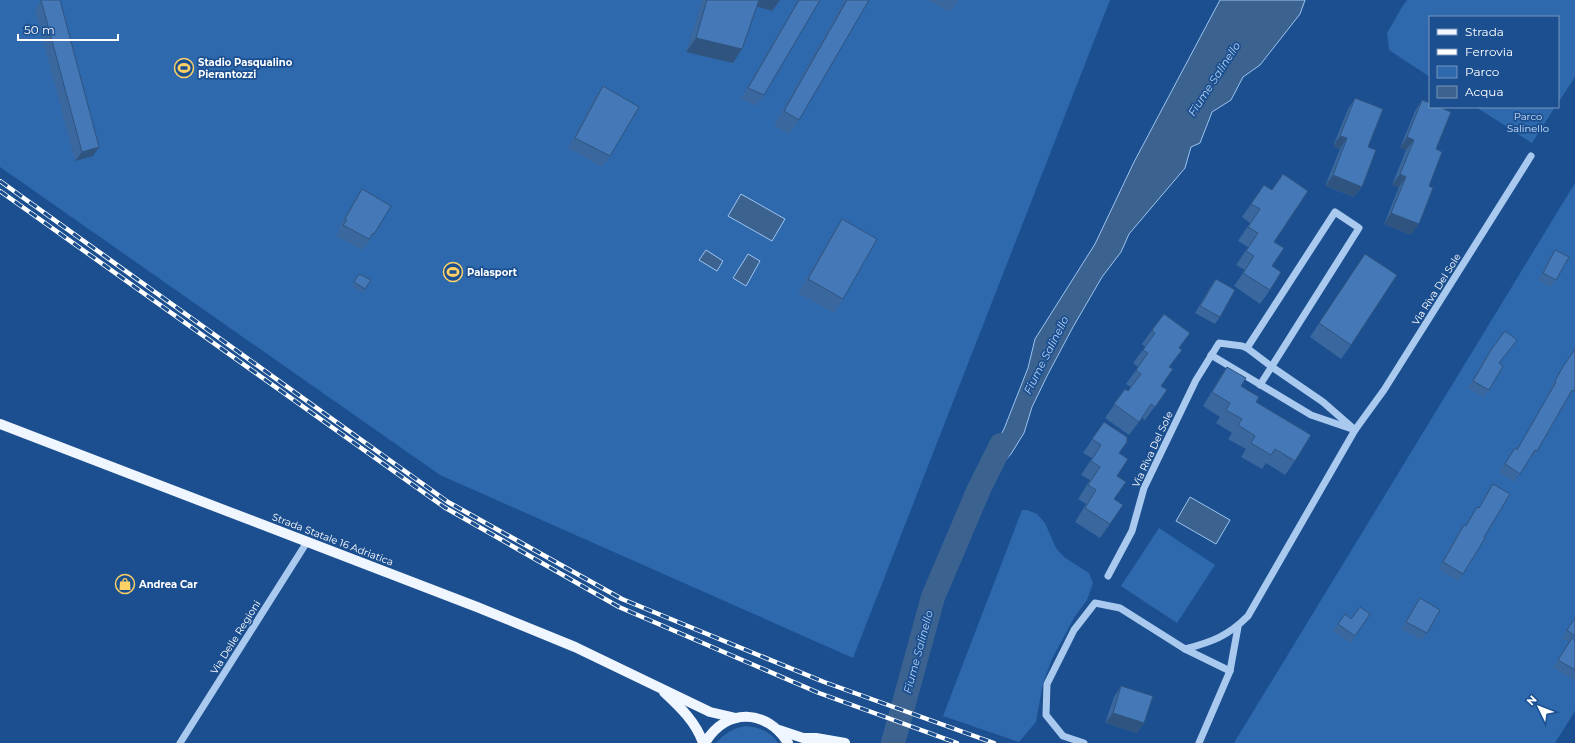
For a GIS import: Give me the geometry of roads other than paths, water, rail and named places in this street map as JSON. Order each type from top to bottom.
[{"type":"main road","name":"Strada Statale 16 Adriatica","points":[[0,424],[477,607],[575,647],[655,684],[710,712],[736,718],[752,717],[766,721],[779,730],[803,738],[816,738],[845,743]]},
{"type":"main road","name":"Strada Statale 16 Adriatica","points":[[655,684],[681,708],[695,726],[704,743],[710,734],[722,724],[736,718]]},
{"type":"main road","name":"Strada Statale 16 Adriatica","points":[[779,730],[788,743]]},
{"type":"street","name":"Via Riva Del Sole","points":[[1185,649],[1214,641],[1238,626],[1248,616],[1355,430],[1384,390],[1531,156]]},
{"type":"street","points":[[1246,348],[1335,212],[1359,228],[1260,385]]},
{"type":"street","name":"Via Riva Del Sole","points":[[1108,576],[1132,531],[1144,488],[1196,380],[1219,343],[1242,346],[1246,348],[1272,368],[1323,402],[1355,430]]},
{"type":"street","points":[[1211,355],[1311,415],[1355,430]]},
{"type":"street","name":"Via Delle Regioni","points":[[180,743],[307,542]]},
{"type":"street","points":[[1084,743],[1063,736],[1046,715],[1047,684],[1074,630],[1095,603],[1120,608],[1185,649],[1230,670]]},
{"type":"street","points":[[1199,743],[1230,670],[1238,626]]},
{"type":"water","points":[[1220,0],[1305,0],[1300,14],[1260,65],[1243,77],[1231,100],[1212,112],[1200,143],[1191,147],[1185,168],[1129,234],[1121,252],[1102,277],[1073,327],[1032,407],[1024,433],[1011,454],[992,476],[980,473],[1004,429],[1028,368],[1035,339],[1095,244],[1134,162]]},
{"type":"water","points":[[741,194],[785,219],[772,241],[728,216]]},
{"type":"water","points":[[706,250],[723,261],[717,271],[699,260]]},
{"type":"water","points":[[748,254],[760,261],[746,286],[733,278]]},
{"type":"water","points":[[1190,497],[1230,520],[1216,544],[1176,521]]},
{"type":"waterway","name":"Fiume Salinello","points":[[893,743],[933,597],[979,489],[1001,445]]},
{"type":"railway","points":[[0,181],[448,502],[622,599],[824,682],[994,743]]},
{"type":"railway","points":[[0,191],[444,507],[619,607],[819,693],[957,743]]},
{"type":"place","name":"Stadio Pasqualino Pierantozzi","points":[[184,68]]},
{"type":"place","name":"Palasport","points":[[453,272]]},
{"type":"place","name":"Andrea Car","points":[[125,584]]},
{"type":"park label","name":"Parco Salinello","points":[[1528,122]]}]
